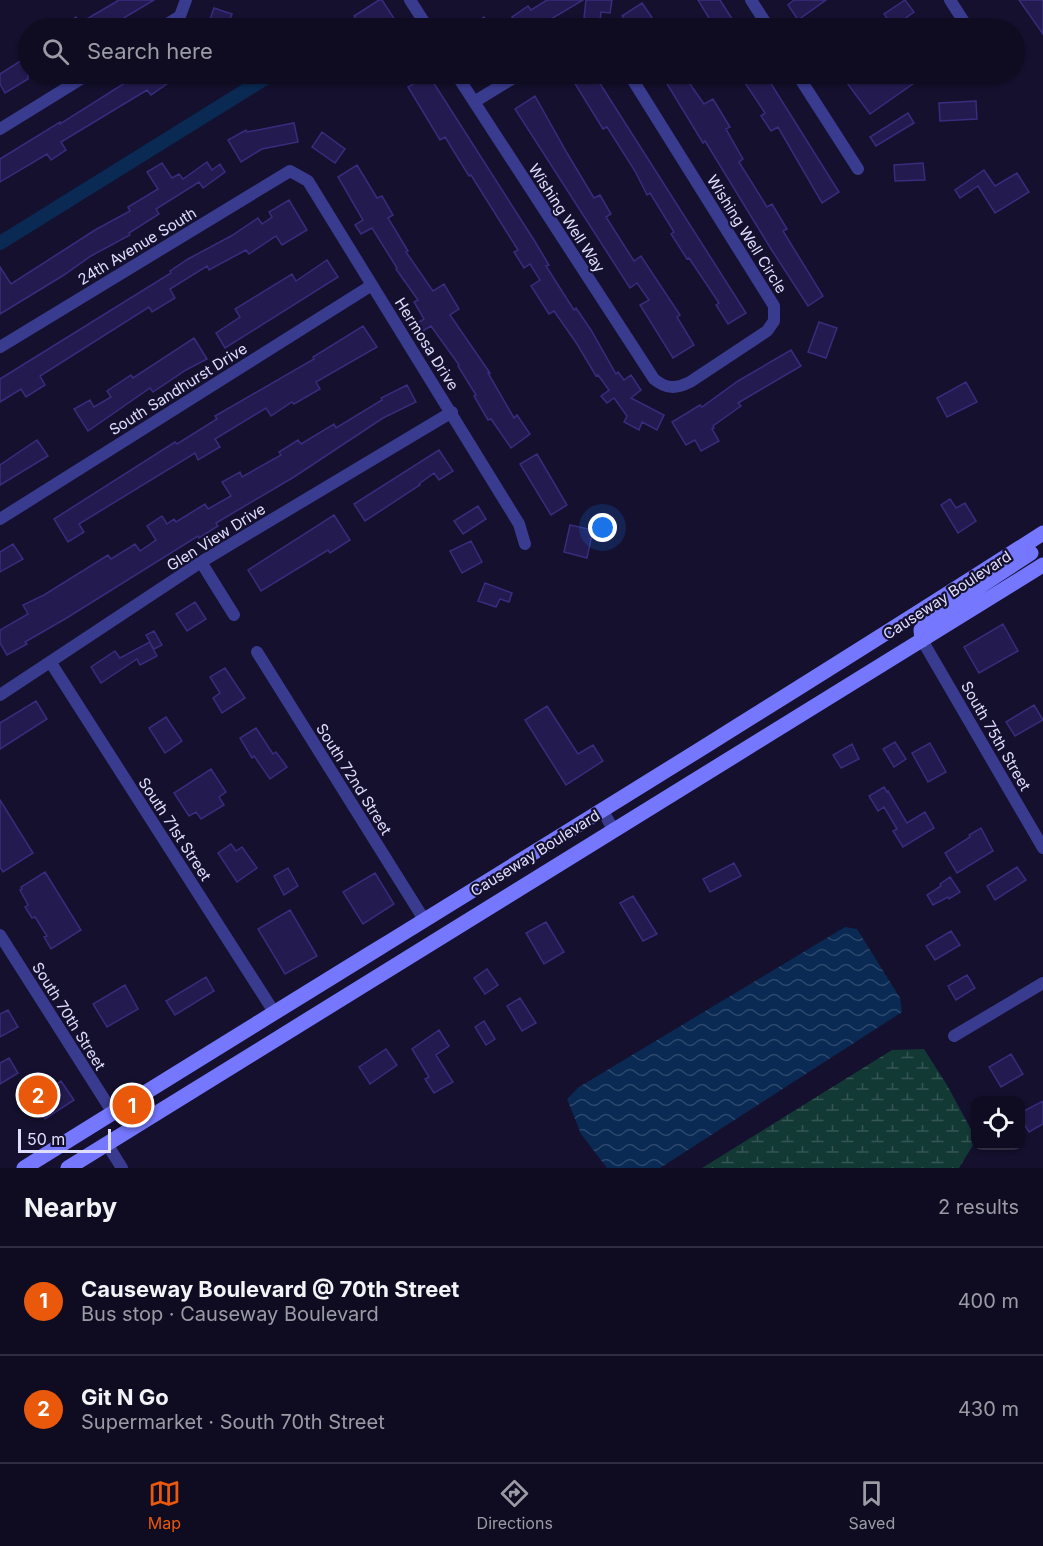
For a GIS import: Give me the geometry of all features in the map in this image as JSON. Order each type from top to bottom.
[{"type":"main road","name":"Causeway Boulevard","points":[[24,1168],[814,680],[1043,533]]},
{"type":"main road","points":[[922,640],[921,630],[927,621],[1043,545]]},
{"type":"main road","name":"Causeway Boulevard","points":[[68,1168],[1043,565]]},
{"type":"main road","points":[[113,1113],[126,1132]]},
{"type":"main road","points":[[95,1124],[107,1144]]},
{"type":"street","points":[[177,18],[180,16],[186,0]]},
{"type":"street","points":[[410,0],[422,18]]},
{"type":"street","points":[[751,0],[763,18]]},
{"type":"street","points":[[950,0],[962,18]]},
{"type":"street","points":[[0,129],[72,84]]},
{"type":"street","name":"Wishing Well Way","points":[[462,84],[654,379]]},
{"type":"street","points":[[474,102],[504,84]]},
{"type":"street","name":"Wishing Well Circle","points":[[635,84],[774,306],[774,321],[767,332],[690,382],[673,388],[659,384],[654,379]]},
{"type":"street","points":[[803,84],[858,169]]},
{"type":"street","name":"Hermosa Drive","points":[[290,171],[308,181],[519,524],[525,544]]},
{"type":"street","name":"24th Avenue South","points":[[0,347],[290,171]]},
{"type":"street","name":"South Sandhurst Drive","points":[[0,519],[372,285]]},
{"type":"street","name":"Glen View Drive","points":[[0,695],[201,562],[452,412]]},
{"type":"street","points":[[201,562],[234,615]]},
{"type":"street","name":"South 75th Street","points":[[922,640],[1043,848]]},
{"type":"street","name":"South 72nd Street","points":[[257,652],[425,921]]},
{"type":"street","name":"South 71st Street","points":[[51,663],[274,1012]]},
{"type":"street","points":[[603,811],[614,831]]},
{"type":"street","name":"South 70th Street","points":[[0,935],[113,1113]]},
{"type":"street","points":[[954,1036],[1043,983]]},
{"type":"street","points":[[107,1144],[122,1168]]},
{"type":"green space","points":[[924,1049],[947,1085],[971,1130],[971,1148],[959,1168],[702,1168],[892,1050]]},
{"type":"water","points":[[845,927],[857,929],[900,998],[902,1012],[660,1168],[607,1168],[581,1134],[567,1099],[579,1087]]},
{"type":"building","points":[[119,0],[154,0],[124,18],[88,18]]},
{"type":"building","points":[[382,0],[394,18],[355,18],[354,16]]},
{"type":"building","points":[[547,0],[583,0],[553,18],[512,17],[528,6],[531,10]]},
{"type":"building","points":[[586,0],[612,0],[610,13],[601,12],[600,18],[584,18]]},
{"type":"building","points":[[698,0],[720,0],[732,18],[709,18]]},
{"type":"building","points":[[794,0],[826,0],[801,18],[797,18],[788,5]]},
{"type":"building","points":[[905,0],[914,12],[906,18],[887,18],[884,14]]},
{"type":"building","points":[[1019,0],[1043,0],[1043,34]]},
{"type":"building","points":[[642,3],[652,18],[624,18],[622,16]]},
{"type":"building","points":[[214,8],[232,14],[231,18],[210,18]]},
{"type":"building","points":[[18,62],[20,84],[5,93],[0,84],[0,74]]},
{"type":"building","points":[[123,84],[167,84],[151,95],[147,90],[61,142],[66,150],[51,160],[47,154],[0,182],[0,159],[60,122],[60,124]]},
{"type":"building","points":[[413,84],[434,84],[534,240],[549,265],[546,266],[574,310],[576,308],[591,330],[616,374],[618,372],[624,380],[631,375],[641,390],[631,398],[664,415],[657,430],[642,422],[639,430],[624,422],[627,416],[614,398],[607,403],[601,396],[609,390],[598,375],[596,376],[554,311],[549,314],[531,286],[540,280],[530,264],[524,268],[514,252],[518,250],[471,175],[469,176],[445,137],[440,140],[408,87]]},
{"type":"building","points":[[575,84],[600,84],[746,313],[728,324],[716,305],[719,303],[671,234],[674,232],[650,193],[647,195],[635,171],[607,127],[603,129]]},
{"type":"building","points":[[667,84],[690,84],[704,104],[713,99],[730,127],[726,129],[743,159],[739,162],[767,207],[772,204],[787,229],[783,231],[823,296],[808,306],[705,141],[703,143]]},
{"type":"building","points":[[746,84],[771,84],[839,192],[822,203],[778,127],[771,131],[761,116],[765,113]]},
{"type":"building","points":[[848,84],[913,84],[870,114]]},
{"type":"building","points":[[535,96],[594,198],[600,195],[611,214],[606,217],[634,261],[641,256],[680,315],[677,317],[694,345],[673,358],[640,305],[649,300],[637,283],[630,288],[515,109]]},
{"type":"building","points":[[976,101],[977,119],[940,121],[939,103]]},
{"type":"building","points":[[908,113],[914,123],[876,146],[870,137]]},
{"type":"building","points":[[294,123],[298,142],[262,149],[241,162],[228,140],[246,130],[247,132]]},
{"type":"building","points":[[322,132],[345,149],[335,163],[312,147]]},
{"type":"building","points":[[207,162],[212,170],[220,164],[225,172],[203,188],[199,182],[156,209],[159,214],[129,233],[130,235],[91,256],[0,314],[0,267],[11,284],[95,230],[130,211],[128,207],[158,189],[147,172],[162,163],[172,178],[179,174],[183,179]]},
{"type":"building","points":[[923,163],[925,180],[895,181],[894,165]]},
{"type":"building","points":[[357,165],[377,198],[382,196],[393,215],[388,218],[408,251],[406,252],[433,291],[444,284],[459,309],[450,315],[490,373],[488,373],[514,418],[517,415],[530,434],[511,448],[491,419],[488,420],[459,365],[431,326],[421,332],[416,324],[424,319],[414,302],[418,300],[396,269],[372,228],[361,234],[355,225],[363,220],[338,177]]},
{"type":"building","points":[[984,170],[995,186],[1017,173],[1029,192],[995,213],[978,186],[960,198],[955,190]]},
{"type":"building","points":[[289,200],[307,230],[282,245],[276,236],[249,254],[246,250],[209,270],[207,266],[170,289],[175,298],[152,312],[149,307],[40,376],[45,385],[26,397],[21,389],[0,402],[0,379],[171,273],[170,271],[188,259],[231,236],[258,218],[262,224],[272,217],[269,212]]},
{"type":"building","points":[[327,260],[338,277],[225,348],[216,333],[240,317],[235,309],[292,274],[296,281]]},
{"type":"building","points":[[819,322],[837,328],[826,358],[808,352]]},
{"type":"building","points":[[363,326],[377,347],[316,382],[320,389],[294,404],[292,402],[271,416],[266,408],[215,439],[220,447],[198,460],[195,453],[79,524],[84,532],[68,542],[54,519],[175,442],[177,444],[217,419],[215,416],[314,359],[313,357]]},
{"type":"building","points":[[194,338],[207,359],[153,392],[150,388],[88,431],[74,409],[90,400],[94,407],[111,397],[107,391],[131,375],[133,378]]},
{"type":"building","points":[[791,350],[801,366],[738,403],[741,406],[713,426],[712,429],[719,441],[701,451],[695,440],[686,445],[672,422],[700,405],[702,407],[738,381]]},
{"type":"building","points":[[966,382],[977,402],[947,417],[937,398]]},
{"type":"building","points":[[407,385],[416,402],[383,418],[294,477],[216,523],[218,526],[199,538],[198,536],[7,655],[0,643],[0,630],[28,614],[23,605],[44,595],[108,555],[111,559],[135,544],[140,551],[156,540],[147,526],[162,516],[167,524],[174,519],[176,522],[205,504],[208,509],[231,496],[222,482],[240,472],[242,477],[281,455],[279,452],[298,440],[301,444],[334,424],[336,428],[382,400],[381,398]]},
{"type":"building","points":[[37,440],[48,456],[0,485],[0,465]]},
{"type":"building","points":[[439,450],[453,471],[439,480],[434,473],[420,485],[365,521],[354,504]]},
{"type":"building","points":[[537,454],[567,505],[551,515],[520,464]]},
{"type":"building","points":[[950,499],[956,508],[965,503],[976,521],[958,533],[941,505]]},
{"type":"building","points":[[478,506],[486,519],[463,534],[454,521]]},
{"type":"building","points":[[334,515],[350,540],[330,553],[328,550],[261,591],[248,570]]},
{"type":"building","points":[[570,525],[593,530],[587,558],[564,552]]},
{"type":"building","points":[[471,541],[482,562],[462,573],[450,551]]},
{"type":"building","points":[[13,544],[23,559],[0,572],[0,552]]},
{"type":"building","points":[[485,583],[512,593],[509,602],[500,599],[496,607],[478,601]]},
{"type":"building","points":[[195,602],[206,619],[187,631],[176,614]]},
{"type":"building","points":[[1003,624],[1018,651],[979,673],[964,647]]},
{"type":"building","points":[[154,631],[162,645],[154,649],[150,643],[157,656],[140,665],[137,659],[101,683],[91,667],[115,651],[120,658],[150,642],[146,635]]},
{"type":"building","points":[[225,668],[245,698],[222,713],[213,698],[220,693],[210,677]]},
{"type":"building","points":[[36,701],[47,719],[0,749],[0,723]]},
{"type":"building","points":[[1034,705],[1043,720],[1015,736],[1006,722]]},
{"type":"building","points":[[547,706],[578,754],[593,745],[603,761],[566,785],[525,720]]},
{"type":"building","points":[[166,717],[182,741],[165,753],[149,728]]},
{"type":"building","points":[[256,728],[273,754],[276,752],[287,767],[270,779],[254,756],[252,758],[240,738]]},
{"type":"building","points":[[895,742],[906,759],[894,767],[883,749]]},
{"type":"building","points":[[930,743],[946,772],[928,782],[912,753]]},
{"type":"building","points":[[852,744],[859,759],[841,768],[833,755]]},
{"type":"building","points":[[211,769],[226,792],[219,797],[224,805],[201,819],[196,812],[189,816],[174,793]]},
{"type":"building","points":[[884,787],[907,823],[925,812],[934,828],[903,847],[893,831],[897,829],[884,807],[878,811],[869,796]]},
{"type":"building","points":[[0,800],[33,853],[3,872],[0,867]]},
{"type":"building","points":[[981,828],[993,851],[957,873],[945,853]]},
{"type":"building","points":[[231,844],[236,851],[242,847],[257,868],[237,882],[218,853]]},
{"type":"building","points":[[734,863],[741,876],[710,892],[703,879]]},
{"type":"building","points":[[1017,867],[1026,880],[995,900],[987,886]]},
{"type":"building","points":[[288,868],[298,886],[284,895],[274,876]]},
{"type":"building","points":[[45,872],[81,930],[51,949],[44,937],[47,936],[35,917],[32,918],[25,907],[28,905],[20,890],[21,887]]},
{"type":"building","points":[[375,873],[394,904],[363,924],[343,892]]},
{"type":"building","points":[[950,877],[960,892],[933,905],[927,895]]},
{"type":"building","points":[[633,896],[657,934],[643,941],[620,903]]},
{"type":"building","points":[[290,910],[317,956],[285,974],[258,929]]},
{"type":"building","points":[[546,922],[564,952],[544,964],[526,933]]},
{"type":"building","points":[[951,931],[960,945],[935,960],[926,946]]},
{"type":"building","points":[[487,969],[498,985],[485,994],[474,978]]},
{"type":"building","points":[[967,975],[975,988],[956,1000],[948,986]]},
{"type":"building","points":[[206,977],[214,991],[175,1015],[166,1001]]},
{"type":"building","points":[[125,985],[138,1009],[107,1027],[93,1004]]},
{"type":"building","points":[[520,998],[536,1023],[522,1031],[507,1006]]},
{"type":"building","points":[[8,1010],[18,1027],[0,1037],[0,1014]]},
{"type":"building","points":[[484,1021],[495,1039],[486,1045],[475,1027]]},
{"type":"building","points":[[439,1030],[449,1046],[436,1055],[453,1082],[434,1093],[425,1079],[429,1077],[412,1049]]},
{"type":"building","points":[[386,1049],[397,1065],[370,1084],[359,1067]]},
{"type":"building","points":[[1011,1054],[1023,1074],[1001,1087],[989,1067]]},
{"type":"building","points":[[9,1058],[18,1073],[0,1084],[0,1063]]},
{"type":"building","points":[[61,1081],[74,1100],[45,1119],[33,1101]]},
{"type":"building","points":[[1043,1101],[1043,1124],[1029,1132],[1025,1126],[1025,1110]]},
{"type":"waterway","points":[[0,243],[256,84]]},
{"type":"place","name":"Git N Go","points":[[38,1095]]},
{"type":"place","name":"Causeway Boulevard @ 70th Street","points":[[132,1105]]}]
